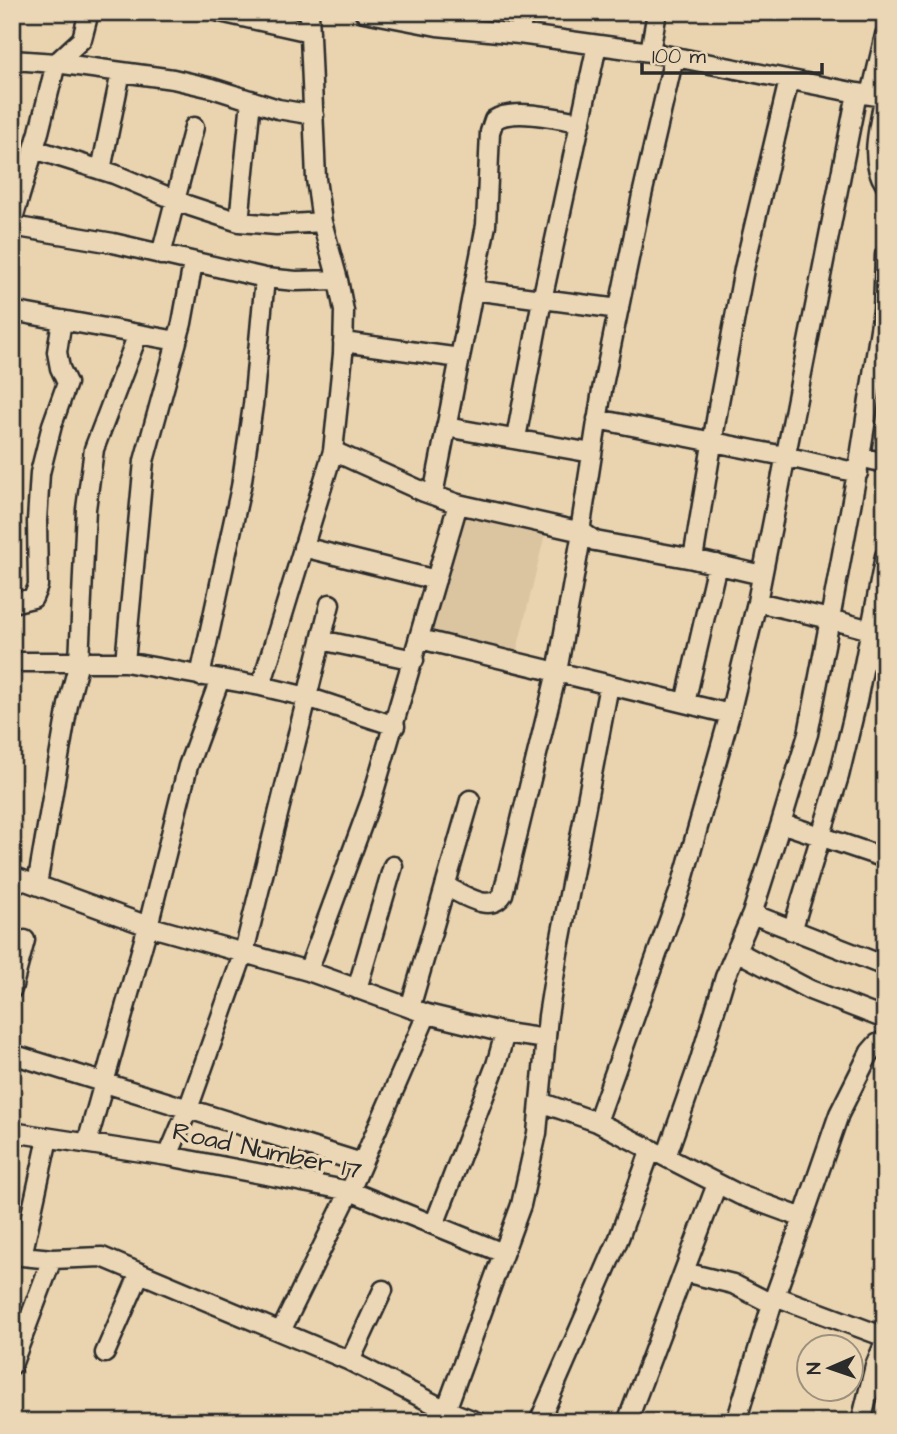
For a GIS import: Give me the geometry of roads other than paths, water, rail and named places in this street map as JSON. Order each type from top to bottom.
[{"type":"street","points":[[89,12],[82,39],[56,63],[12,224],[113,243],[265,278],[296,281],[338,280]]},
{"type":"street","points":[[220,12],[310,32]]},
{"type":"street","points":[[261,686],[333,451],[339,406],[344,311],[322,222],[316,179],[309,12]]},
{"type":"street","points":[[364,12],[439,19],[519,34],[650,52],[874,96]]},
{"type":"street","points":[[519,34],[524,12]]},
{"type":"street","points":[[650,52],[657,12]]},
{"type":"street","points":[[597,1122],[681,887],[730,714],[757,602],[786,457],[874,96],[885,35]]},
{"type":"street","points":[[516,438],[542,300],[597,45]]},
{"type":"street","points":[[445,886],[484,904],[499,901],[503,894],[556,672],[582,532],[581,517],[597,419],[674,57]]},
{"type":"street","points":[[12,60],[56,63],[173,79],[278,109],[314,115]]},
{"type":"street","points":[[101,170],[121,72]]},
{"type":"street","points":[[693,559],[744,269],[789,79]]},
{"type":"street","points":[[874,96],[876,167],[885,183]]},
{"type":"street","points":[[239,222],[251,100]]},
{"type":"street","points":[[433,495],[486,225],[490,132],[494,120],[505,114],[516,113],[582,122]]},
{"type":"street","points":[[162,255],[194,127]]},
{"type":"street","points":[[34,149],[101,170],[174,200],[239,222],[276,225],[322,222]]},
{"type":"street","points":[[539,1422],[699,1063],[725,977],[752,914],[808,734],[859,465],[884,311],[885,255]]},
{"type":"street","points":[[125,662],[144,461],[177,341],[193,263]]},
{"type":"street","points":[[200,676],[241,487],[253,405],[265,278]]},
{"type":"street","points":[[473,290],[619,309]]},
{"type":"street","points":[[12,311],[177,341]]},
{"type":"street","points":[[12,603],[33,598],[38,586],[37,521],[40,474],[52,425],[67,383],[57,352],[62,320]]},
{"type":"street","points":[[37,885],[65,719],[79,662],[86,509],[94,449],[138,334]]},
{"type":"street","points":[[343,342],[460,358]]},
{"type":"street","points":[[597,419],[786,457],[859,465],[885,463]]},
{"type":"street","points":[[446,427],[592,453]]},
{"type":"street","points":[[333,451],[458,504],[582,532],[595,541],[762,575]]},
{"type":"street","points":[[308,971],[372,798],[458,504]]},
{"type":"street","points":[[303,547],[436,580]]},
{"type":"street","points":[[792,931],[822,836],[878,632],[885,556]]},
{"type":"street","points":[[685,703],[717,564]]},
{"type":"street","points":[[757,602],[878,632]]},
{"type":"street","points":[[168,1156],[188,1109],[244,952],[330,604]]},
{"type":"street","points":[[420,639],[730,714]]},
{"type":"street","points":[[321,640],[414,660]]},
{"type":"street","points":[[12,662],[125,662],[261,686],[307,697],[395,726]]},
{"type":"street","points":[[87,1143],[148,926],[188,766],[219,679]]},
{"type":"street","points":[[437,1412],[521,1205],[537,1133],[558,953],[609,685]]},
{"type":"street","points":[[281,1331],[362,1163],[418,1011],[445,886],[470,800]]},
{"type":"street","points":[[781,823],[885,858]]},
{"type":"street","points":[[357,989],[393,866]]},
{"type":"street","points":[[12,876],[148,926],[308,971],[418,1011],[505,1033],[546,1039]]},
{"type":"street","points":[[752,914],[885,967]]},
{"type":"street","points":[[12,989],[25,940]]},
{"type":"street","points":[[736,951],[810,990],[885,1019]]},
{"type":"street","points":[[434,1226],[496,1065],[505,1033]]},
{"type":"street","points":[[736,1422],[773,1300],[839,1114],[870,1052],[885,1040]]},
{"type":"street","points":[[12,1054],[362,1163]]},
{"type":"street","points":[[540,1102],[597,1122],[740,1195],[803,1218]]},
{"type":"street","name":"Road Number 17","points":[[12,1132],[168,1156],[350,1191],[503,1253]]},
{"type":"street","points":[[48,1138],[17,1256],[52,1259],[102,1257],[350,1361],[437,1412],[477,1422]]},
{"type":"street","points":[[627,1422],[717,1184]]},
{"type":"street","points":[[12,1366],[52,1259]]},
{"type":"street","points":[[684,1272],[733,1284],[885,1339],[875,1366],[861,1422]]},
{"type":"street","points":[[105,1353],[140,1273]]},
{"type":"street","points":[[350,1361],[383,1290]]}]
